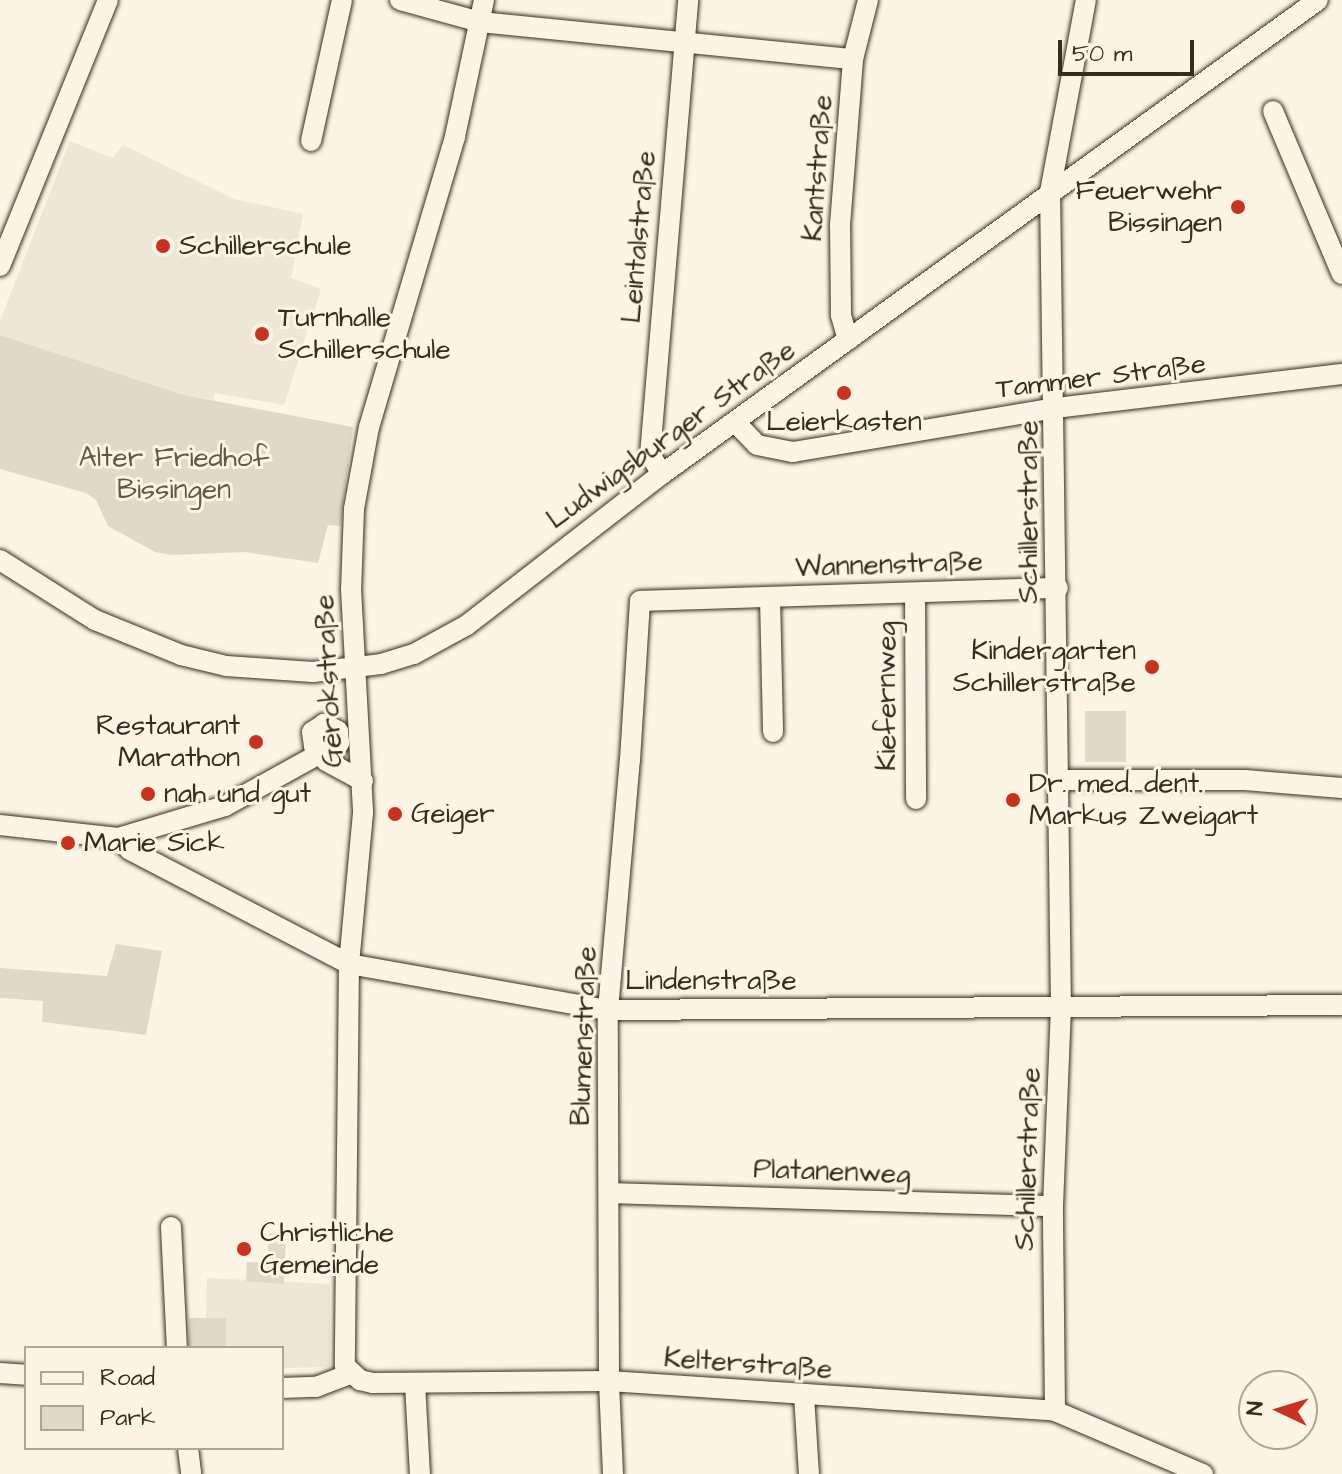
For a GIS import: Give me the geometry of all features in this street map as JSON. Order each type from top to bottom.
[{"type":"street","points":[[0,266],[108,0]]},
{"type":"street","points":[[311,141],[342,0]]},
{"type":"street","name":"Gerokstraße","points":[[350,1374],[343,1359],[349,964],[363,839],[363,781],[351,589],[358,478],[369,427],[455,137],[484,0]]},
{"type":"street","name":"Leintalstraße","points":[[662,474],[650,455],[682,43],[688,0]]},
{"type":"street","name":"Kantstraße","points":[[848,340],[841,315],[840,225],[853,59],[868,0]]},
{"type":"street","name":"Schillerstraße","points":[[1055,1411],[1053,1206],[1061,1007],[1056,408],[1050,192],[1086,0]]},
{"type":"street","name":"Ludwigsburger Straße","points":[[0,560],[95,620],[181,655],[273,672],[354,668],[414,654],[467,625],[662,474],[1318,0]]},
{"type":"street","points":[[409,1],[480,22],[853,59]]},
{"type":"street","points":[[1273,111],[1342,274]]},
{"type":"street","name":"Tammer Straße","points":[[736,423],[757,445],[793,452],[1056,408],[1342,374]]},
{"type":"street","name":"Wannenstraße","points":[[640,601],[1058,588]]},
{"type":"street","name":"Kiefernweg","points":[[915,593],[916,799]]},
{"type":"street","name":"Wannenstraße","points":[[770,597],[773,732]]},
{"type":"street","name":"Blumenstraße","points":[[613,1474],[609,1381],[608,1010],[630,760],[640,601]]},
{"type":"street","points":[[0,825],[118,838],[225,806],[321,753],[326,761],[363,781]]},
{"type":"street","points":[[1059,780],[1245,780],[1342,788]]},
{"type":"street","name":"Lindenstraße","points":[[118,838],[130,850],[349,964],[608,1010],[1342,1005]]},
{"type":"street","name":"Platanenweg","points":[[609,1193],[1053,1206]]},
{"type":"street","points":[[171,1227],[177,1346]]},
{"type":"street","points":[[0,1373],[24,1375]]},
{"type":"street","points":[[284,1388],[329,1385],[350,1374]]},
{"type":"street","name":"Kelterstraße","points":[[350,1374],[373,1383],[609,1381],[1055,1411],[1203,1474]]},
{"type":"street","points":[[415,1383],[420,1474]]},
{"type":"street","points":[[804,1395],[809,1474]]},
{"type":"street","points":[[188,1450],[191,1474]]},
{"type":"shaded area","name":"Schillerschule","points":[[70,141],[113,158],[123,145],[234,199],[303,214],[291,278],[321,289],[284,405],[215,393],[213,400],[184,395],[0,335],[0,321]]},
{"type":"shaded area","points":[[207,1278],[330,1284],[330,1367],[284,1368],[284,1346],[226,1346],[226,1318],[206,1318]]},
{"type":"green space","name":"Alter Friedhof Bissingen","points":[[0,335],[184,395],[353,427],[340,526],[328,525],[318,563],[244,552],[172,555],[155,552],[108,526],[96,500],[86,493],[0,469]]},
{"type":"green space","points":[[1085,711],[1126,711],[1126,762],[1085,762]]},
{"type":"green space","points":[[116,944],[162,951],[146,1035],[42,1022],[43,1001],[0,998],[0,968],[107,976]]},
{"type":"green space","points":[[269,1233],[286,1234],[284,1284],[246,1281],[247,1262],[267,1263]]},
{"type":"green space","points":[[189,1318],[226,1318],[226,1346],[189,1346]]},
{"type":"place","name":"Feuerwehr Bissingen","points":[[1238,207]]},
{"type":"place","name":"Schillerschule","points":[[163,246]]},
{"type":"place","name":"Turnhalle Schillerschule","points":[[262,334]]},
{"type":"place","name":"Leierkasten","points":[[844,393]]},
{"type":"place","name":"Kindergarten Schillerstraße","points":[[1152,667]]},
{"type":"place","name":"Restaurant Marathon","points":[[256,742]]},
{"type":"place","name":"nah und gut","points":[[148,794]]},
{"type":"place","name":"Dr. med. dent. Markus Zweigart","points":[[1013,800]]},
{"type":"place","name":"Geiger","points":[[395,814]]},
{"type":"place","name":"Marie Sick","points":[[68,843]]},
{"type":"place","name":"Christliche Gemeinde","points":[[244,1249]]}]
